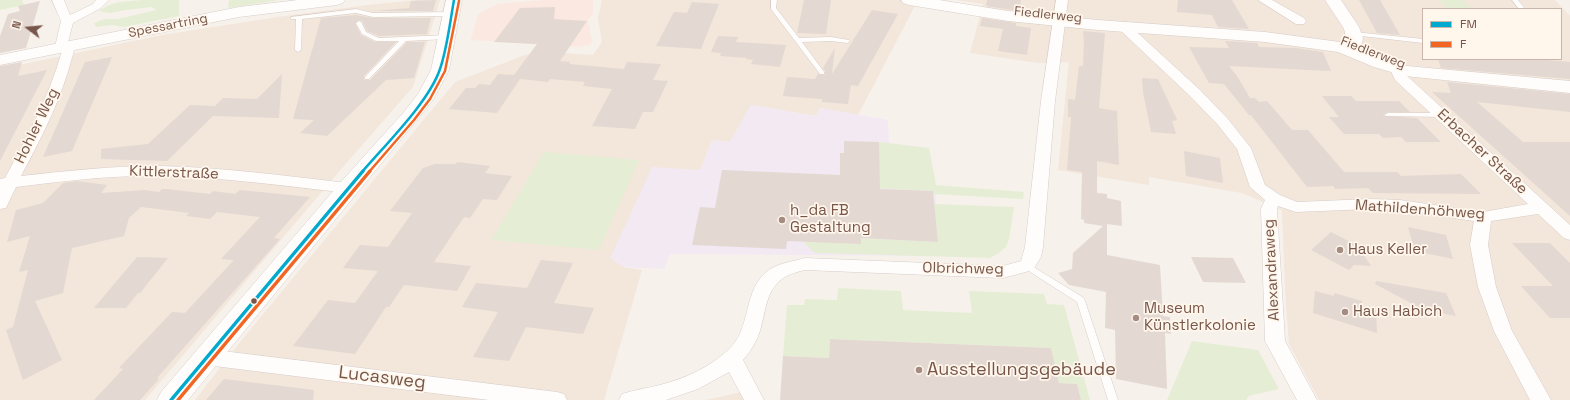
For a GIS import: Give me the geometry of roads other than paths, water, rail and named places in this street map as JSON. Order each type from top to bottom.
[{"type":"main road","name":"Spessartring","points":[[0,60],[239,12],[337,0]]},
{"type":"main road","name":"Fiedlerweg","points":[[909,0],[1008,16],[1060,12],[1123,26],[1192,32],[1265,37],[1342,37],[1398,63],[1431,73]]},
{"type":"main road","points":[[1334,3],[1348,22],[1342,37]]},
{"type":"main road","points":[[1334,3],[1342,37]]},
{"type":"main road","points":[[171,400],[348,188],[410,117],[432,86],[440,70],[453,7]]},
{"type":"main road","name":"Fiedlerweg","points":[[1342,37],[1399,73],[1431,73],[1570,88]]},
{"type":"street","points":[[58,0],[67,21],[92,9],[103,0]]},
{"type":"street","points":[[1264,0],[1300,21]]},
{"type":"street","points":[[1027,266],[1032,257],[1034,242],[1048,101],[1060,12]]},
{"type":"street","name":"Hohler Weg","points":[[0,204],[4,184],[44,119],[61,76],[67,21]]},
{"type":"street","name":"Alexandraweg","points":[[1123,26],[1195,93],[1223,122],[1244,148],[1258,187],[1274,199],[1269,209],[1275,341],[1307,400]]},
{"type":"street","name":"Erbacher Straße","points":[[1399,73],[1570,234]]},
{"type":"street","name":"Kittlerstraße","points":[[4,184],[112,172],[159,171],[227,175],[348,188]]},
{"type":"street","name":"Mathildenhöhweg","points":[[1274,199],[1296,207],[1377,204],[1400,205],[1483,217],[1543,208]]},
{"type":"street","points":[[1483,217],[1479,245],[1487,287],[1503,331],[1541,400]]},
{"type":"street","name":"Olbrichweg","points":[[732,358],[743,347],[749,335],[754,322],[760,292],[764,285],[776,274],[784,270],[805,264],[1003,272],[1027,266]]},
{"type":"street","name":"Lucasweg","points":[[206,357],[557,400]]},
{"type":"street","points":[[629,400],[675,390],[696,382],[714,373],[732,358],[754,400]]},
{"type":"lane","points":[[774,0],[772,8],[822,73]]},
{"type":"lane","points":[[1515,0],[1521,8]]},
{"type":"lane","points":[[298,50],[296,18],[356,11],[373,15],[453,7]]},
{"type":"lane","points":[[359,24],[364,33],[378,40],[447,37]]},
{"type":"lane","points":[[1342,37],[1422,41]]},
{"type":"lane","points":[[367,78],[404,39]]},
{"type":"lane","points":[[797,40],[831,39],[847,41]]},
{"type":"lane","points":[[1388,115],[1444,115]]},
{"type":"lane","points":[[1027,266],[1081,300],[1113,400]]},
{"type":"place","name":"h_da FB Gestaltung","points":[[782,220]]},
{"type":"place","name":"Haus Keller","points":[[1340,250]]},
{"type":"place","name":"Haus Habich","points":[[1345,312]]},
{"type":"place","name":"Museum Künstlerkolonie","points":[[1136,318]]},
{"type":"place","name":"Ausstellungsgebäude","points":[[919,370]]}]
